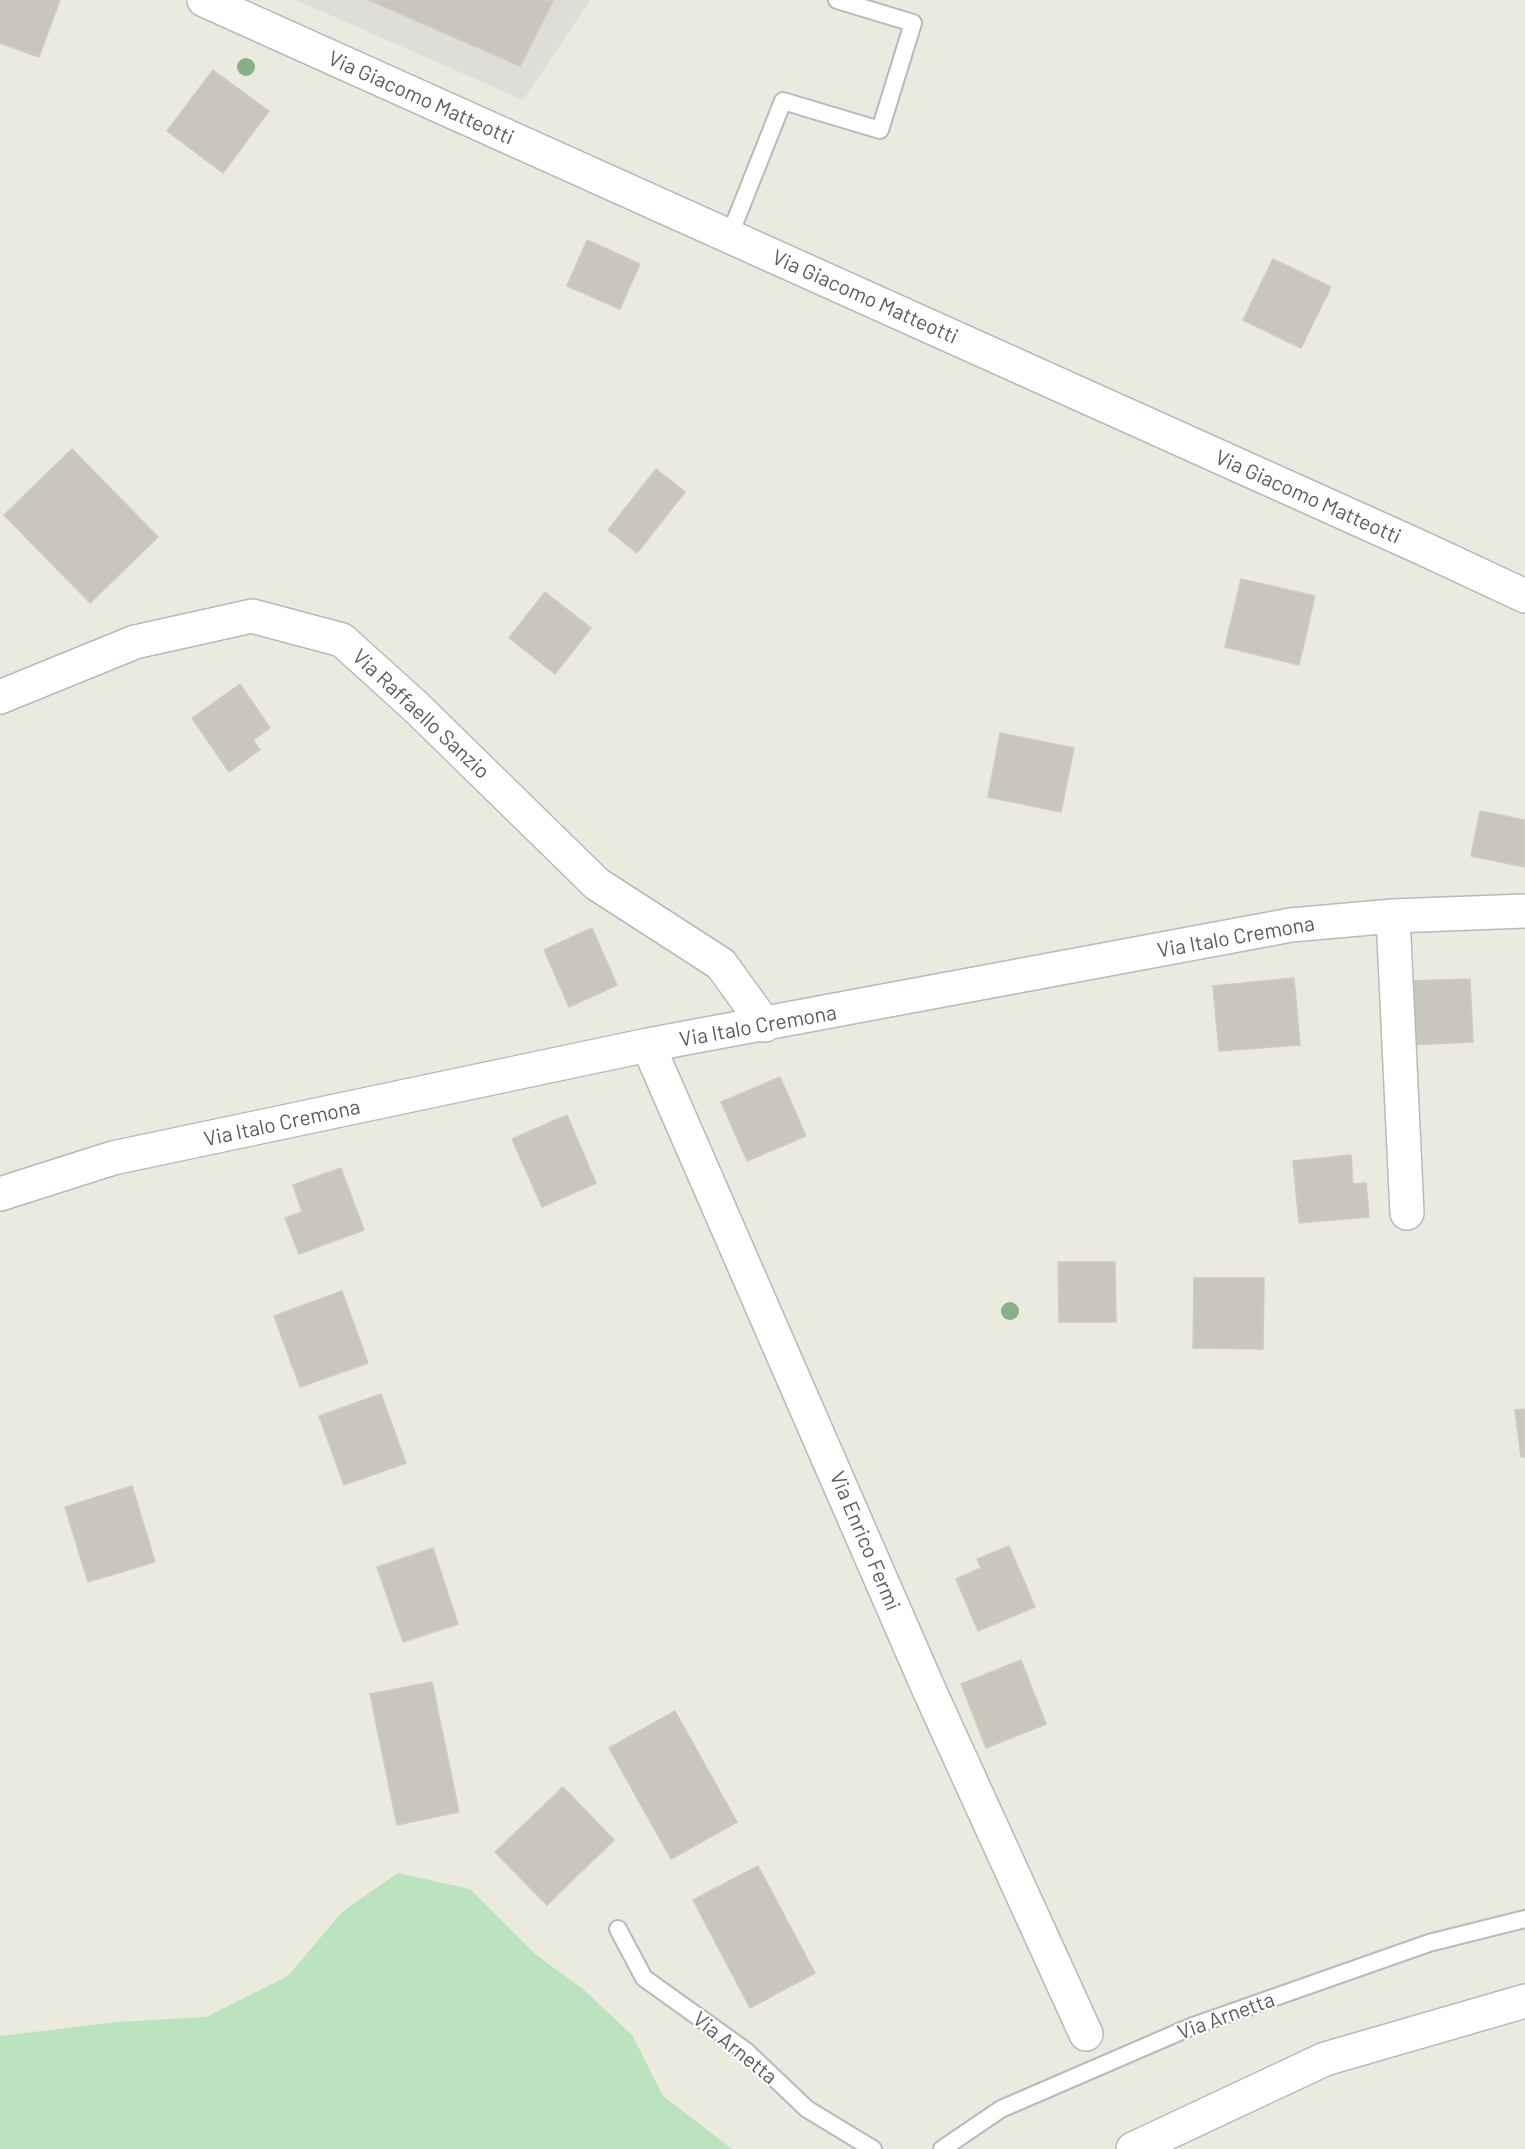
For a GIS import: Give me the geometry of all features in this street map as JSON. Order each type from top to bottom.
[{"type":"street","name":"Via Giacomo Matteotti","points":[[204,0],[1525,596]]},
{"type":"street","name":"Via Raffaello Sanzio","points":[[0,697],[135,642],[252,616],[342,639],[416,707],[597,884],[721,964],[765,1025]]},
{"type":"street","name":"Via Italo Cremona","points":[[0,1194],[113,1158],[648,1045],[765,1025],[1291,925],[1393,916],[1525,911]]},
{"type":"street","points":[[1393,916],[1407,1213]]},
{"type":"street","name":"Via Enrico Fermi","points":[[648,1045],[930,1692],[1086,2034]]},
{"type":"street","points":[[1133,2149],[1325,2059],[1525,2001]]},
{"type":"lane","points":[[729,237],[783,101],[880,130],[913,23],[837,0]]},
{"type":"lane","name":"Via Arnetta","points":[[942,2149],[1001,2109],[1193,2026],[1429,1942],[1525,1919]]},
{"type":"lane","name":"Via Arnetta","points":[[618,1929],[644,1978],[746,2051],[807,2109],[873,2149]]},
{"type":"shaded area","points":[[296,0],[590,0],[523,100]]},
{"type":"green space","points":[[398,1873],[470,1889],[535,1954],[583,1989],[632,2035],[663,2096],[732,2149],[0,2149],[0,2036],[117,2022],[206,2017],[288,1976],[343,1911]]},
{"type":"building","points":[[0,0],[60,0],[39,57],[0,43]]},
{"type":"building","points":[[369,0],[554,0],[520,66]]},
{"type":"building","points":[[213,70],[269,111],[223,173],[167,131]]},
{"type":"building","points":[[587,240],[640,264],[620,309],[567,286]]},
{"type":"building","points":[[1273,259],[1331,287],[1301,348],[1243,320]]},
{"type":"building","points":[[72,449],[158,537],[90,603],[4,515]]},
{"type":"building","points":[[656,469],[685,492],[637,553],[608,530]]},
{"type":"building","points":[[1241,579],[1315,596],[1299,665],[1225,647]]},
{"type":"building","points":[[545,592],[591,628],[555,674],[509,638]]},
{"type":"building","points":[[240,684],[270,728],[253,740],[260,750],[229,772],[192,718]]},
{"type":"building","points":[[1000,733],[1074,748],[1061,812],[988,797]]},
{"type":"building","points":[[1480,811],[1525,820],[1525,867],[1471,856]]},
{"type":"building","points":[[592,928],[617,985],[569,1007],[544,950]]},
{"type":"building","points":[[1294,978],[1300,1045],[1219,1051],[1213,986]]},
{"type":"building","points":[[1470,979],[1473,1042],[1409,1045],[1406,981]]},
{"type":"building","points":[[780,1077],[806,1136],[747,1161],[721,1102]]},
{"type":"building","points":[[567,1115],[596,1183],[542,1207],[512,1139]]},
{"type":"building","points":[[1351,1155],[1353,1184],[1366,1183],[1369,1217],[1299,1223],[1293,1161]]},
{"type":"building","points":[[341,1168],[364,1230],[299,1254],[285,1218],[302,1212],[293,1185]]},
{"type":"building","points":[[1058,1262],[1115,1262],[1116,1322],[1059,1322]]},
{"type":"building","points":[[1194,1278],[1264,1278],[1263,1349],[1193,1348]]},
{"type":"building","points":[[342,1291],[368,1363],[300,1387],[274,1316]]},
{"type":"building","points":[[381,1394],[406,1463],[344,1485],[319,1416]]},
{"type":"building","points":[[1525,1409],[1525,1457],[1521,1457],[1515,1410]]},
{"type":"building","points":[[132,1486],[155,1562],[88,1582],[65,1507]]},
{"type":"building","points":[[1009,1546],[1035,1607],[978,1631],[956,1579],[981,1568],[977,1559]]},
{"type":"building","points":[[433,1548],[458,1624],[403,1642],[377,1567]]},
{"type":"building","points":[[1021,1660],[1046,1724],[986,1748],[961,1684]]},
{"type":"building","points":[[432,1682],[459,1812],[397,1825],[370,1694]]},
{"type":"building","points":[[675,1711],[737,1822],[671,1859],[609,1748]]},
{"type":"building","points":[[563,1787],[614,1840],[547,1905],[495,1852]]},
{"type":"building","points":[[758,1866],[815,1973],[750,2008],[693,1900]]}]
